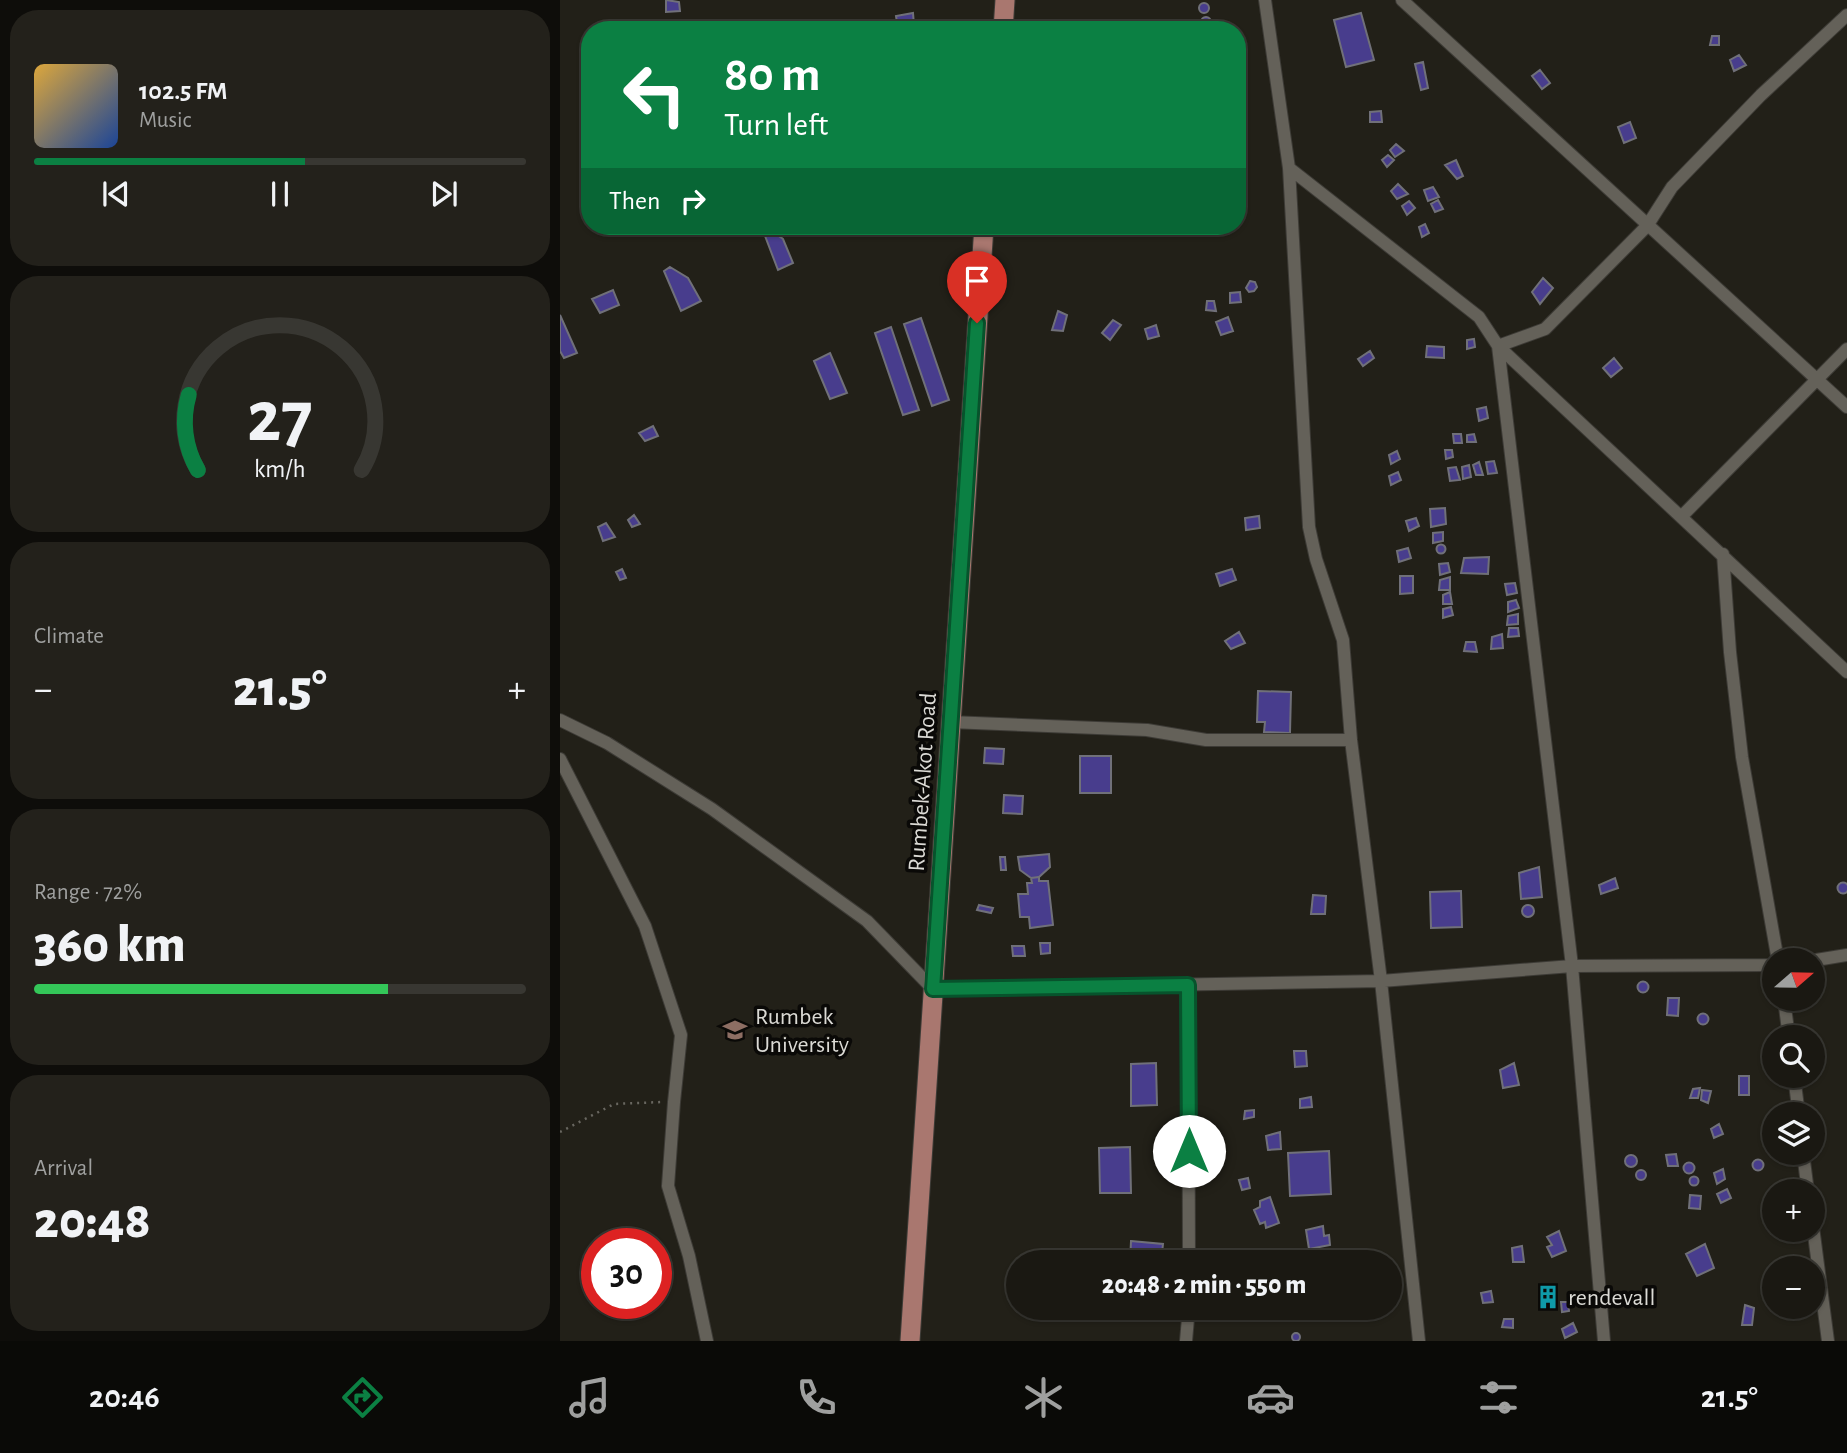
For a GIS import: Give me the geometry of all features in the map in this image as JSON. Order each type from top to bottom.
[{"type":"main road","points":[[1004,21],[1005,0]]},
{"type":"main road","name":"Rumbek-Akot Road","points":[[910,1341],[983,235]]},
{"type":"street","points":[[1265,0],[1289,168],[1309,527],[1316,559],[1343,640],[1351,740],[1381,981],[1419,1341]]},
{"type":"street","points":[[1402,0],[1847,407]]},
{"type":"street","points":[[1498,346],[1545,329],[1647,226],[1672,187],[1761,95],[1847,15]]},
{"type":"street","points":[[1289,168],[1479,317],[1498,346],[1847,672]]},
{"type":"street","points":[[1498,346],[1572,966],[1604,1341]]},
{"type":"street","points":[[1681,517],[1847,349]]},
{"type":"street","points":[[1723,554],[1730,652],[1742,757],[1777,948]]},
{"type":"street","points":[[560,720],[607,743],[712,809],[867,921],[933,989],[1381,981],[1572,966],[1762,965]]},
{"type":"street","points":[[950,722],[1147,730],[1206,740],[1351,740]]},
{"type":"street","points":[[560,759],[645,926],[681,1035],[668,1186],[689,1256],[707,1341]]},
{"type":"street","points":[[1825,959],[1847,955]]},
{"type":"street","points":[[1188,985],[1189,1250]]},
{"type":"street","points":[[1815,1242],[1828,1341]]},
{"type":"street","points":[[1186,1341],[1188,1320]]},
{"type":"path","points":[[560,1132],[614,1104],[674,1102]]},
{"type":"building","points":[[666,0],[679,2],[680,11],[666,12]]},
{"type":"building","points":[[1204,3],[1208,4],[1208,12],[1204,13],[1200,12],[1199,8],[1200,4]]},
{"type":"building","points":[[913,13],[914,21],[897,21],[896,16]]},
{"type":"building","points":[[1361,13],[1374,60],[1346,67],[1334,20]]},
{"type":"building","points":[[1712,36],[1719,36],[1719,45],[1710,45]]},
{"type":"building","points":[[1739,55],[1746,65],[1734,71],[1730,60]]},
{"type":"building","points":[[1423,62],[1428,88],[1421,90],[1415,64]]},
{"type":"building","points":[[1540,70],[1550,83],[1542,89],[1532,76]]},
{"type":"building","points":[[1381,111],[1382,122],[1370,122],[1370,112]]},
{"type":"building","points":[[1630,122],[1636,138],[1624,143],[1618,127]]},
{"type":"building","points":[[1396,144],[1404,151],[1395,157],[1390,150]]},
{"type":"building","points":[[1388,155],[1394,160],[1387,167],[1382,160]]},
{"type":"building","points":[[1456,160],[1463,176],[1457,179],[1445,165]]},
{"type":"building","points":[[1398,184],[1408,194],[1397,199],[1391,191]]},
{"type":"building","points":[[1433,187],[1439,197],[1428,201],[1424,190]]},
{"type":"building","points":[[1438,200],[1443,209],[1435,212],[1431,204]]},
{"type":"building","points":[[1409,201],[1415,208],[1407,215],[1402,206]]},
{"type":"building","points":[[1425,224],[1429,233],[1422,237],[1419,227]]},
{"type":"building","points":[[765,235],[777,235],[783,239],[793,263],[778,270]]},
{"type":"building","points":[[670,267],[688,278],[701,301],[681,311],[664,271]]},
{"type":"building","points":[[1543,278],[1553,288],[1540,304],[1532,292]]},
{"type":"building","points":[[1250,281],[1255,282],[1257,287],[1249,292],[1246,288]]},
{"type":"building","points":[[613,290],[619,305],[600,313],[592,299]]},
{"type":"building","points":[[1240,292],[1241,302],[1230,303],[1230,293]]},
{"type":"building","points":[[1207,301],[1214,301],[1216,311],[1206,310]]},
{"type":"building","points":[[1058,311],[1067,315],[1063,331],[1052,330]]},
{"type":"building","points":[[560,315],[577,353],[564,358],[560,351]]},
{"type":"building","points":[[1228,317],[1233,331],[1221,335],[1216,322]]},
{"type":"building","points":[[921,318],[949,400],[932,406],[904,324]]},
{"type":"building","points":[[1113,320],[1121,325],[1110,340],[1102,333]]},
{"type":"building","points":[[1156,325],[1159,336],[1148,339],[1145,329]]},
{"type":"building","points":[[891,327],[919,410],[903,415],[875,333]]},
{"type":"building","points":[[1474,339],[1475,347],[1467,349],[1467,340]]},
{"type":"building","points":[[1427,346],[1444,347],[1444,358],[1426,357]]},
{"type":"building","points":[[1370,351],[1374,358],[1363,366],[1358,359]]},
{"type":"building","points":[[830,353],[847,393],[830,399],[814,361]]},
{"type":"building","points":[[1614,358],[1622,368],[1611,377],[1603,368]]},
{"type":"building","points":[[1486,407],[1488,418],[1479,421],[1477,409]]},
{"type":"building","points":[[653,426],[658,436],[645,441],[639,433]]},
{"type":"building","points":[[1453,434],[1461,434],[1462,443],[1454,443]]},
{"type":"building","points":[[1474,434],[1476,442],[1467,442],[1467,435]]},
{"type":"building","points":[[1445,450],[1452,450],[1453,457],[1446,459]]},
{"type":"building","points":[[1397,451],[1400,459],[1391,464],[1389,455]]},
{"type":"building","points":[[1494,461],[1497,473],[1488,474],[1486,462]]},
{"type":"building","points":[[1479,462],[1483,475],[1476,475],[1473,465]]},
{"type":"building","points":[[1469,465],[1471,477],[1463,479],[1462,467]]},
{"type":"building","points":[[1456,467],[1460,480],[1450,481],[1448,468]]},
{"type":"building","points":[[1398,472],[1401,480],[1391,485],[1389,476]]},
{"type":"building","points":[[1445,508],[1446,524],[1431,527],[1430,509]]},
{"type":"building","points":[[634,515],[640,524],[632,527],[628,520]]},
{"type":"building","points":[[1259,516],[1260,528],[1246,530],[1245,518]]},
{"type":"building","points":[[1416,518],[1419,526],[1409,531],[1406,521]]},
{"type":"building","points":[[606,523],[615,537],[603,541],[598,527]]},
{"type":"building","points":[[1443,532],[1443,541],[1433,543],[1433,533]]},
{"type":"building","points":[[1441,545],[1445,549],[1441,553],[1437,549]]},
{"type":"building","points":[[1408,548],[1411,558],[1399,562],[1397,551]]},
{"type":"building","points":[[1489,557],[1488,574],[1461,573],[1464,558]]},
{"type":"building","points":[[1448,563],[1450,572],[1440,575],[1439,564]]},
{"type":"building","points":[[622,569],[626,578],[620,580],[616,572]]},
{"type":"building","points":[[1232,569],[1236,580],[1220,586],[1216,574]]},
{"type":"building","points":[[1400,576],[1413,576],[1413,593],[1400,594]]},
{"type":"building","points":[[1450,577],[1450,590],[1439,590],[1440,580]]},
{"type":"building","points":[[1515,583],[1517,593],[1507,595],[1505,584]]},
{"type":"building","points":[[1450,592],[1452,604],[1443,604],[1443,595]]},
{"type":"building","points":[[1516,600],[1519,608],[1508,612],[1508,602]]},
{"type":"building","points":[[1451,607],[1453,615],[1443,618],[1443,609]]},
{"type":"building","points":[[1518,614],[1518,624],[1507,625],[1508,616]]},
{"type":"building","points":[[1509,628],[1518,628],[1519,636],[1508,637]]},
{"type":"building","points":[[1239,632],[1245,643],[1231,649],[1225,641]]},
{"type":"building","points":[[1502,634],[1503,648],[1491,649],[1492,637]]},
{"type":"building","points":[[1466,642],[1475,642],[1477,652],[1464,651]]},
{"type":"building","points":[[1258,691],[1291,692],[1290,733],[1264,732],[1265,722],[1257,722]]},
{"type":"building","points":[[985,748],[1004,749],[1003,764],[984,763]]},
{"type":"building","points":[[1080,756],[1111,756],[1111,793],[1080,793]]},
{"type":"building","points":[[1004,795],[1023,796],[1022,814],[1003,813]]},
{"type":"building","points":[[1049,854],[1050,867],[1039,877],[1031,878],[1020,870],[1018,857]]},
{"type":"building","points":[[1000,857],[1005,857],[1006,870],[1001,870]]},
{"type":"building","points":[[1539,867],[1542,897],[1521,899],[1519,873]]},
{"type":"building","points":[[1039,877],[1039,881],[1048,881],[1053,925],[1030,928],[1029,917],[1020,917],[1018,894],[1028,894],[1027,883],[1032,883],[1031,878]]},
{"type":"building","points":[[1615,878],[1618,888],[1601,894],[1599,885]]},
{"type":"building","points":[[1839,884],[1847,884],[1847,892],[1839,892]]},
{"type":"building","points":[[1461,891],[1462,927],[1431,928],[1430,892]]},
{"type":"building","points":[[1313,895],[1326,896],[1325,914],[1311,914]]},
{"type":"building","points":[[979,905],[993,908],[991,913],[977,910]]},
{"type":"building","points":[[1528,905],[1534,911],[1528,917],[1522,911]]},
{"type":"building","points":[[1040,943],[1050,943],[1050,953],[1041,954]]},
{"type":"building","points":[[1012,946],[1024,946],[1025,956],[1013,956]]},
{"type":"building","points":[[1643,981],[1649,987],[1643,993],[1637,987]]},
{"type":"building","points":[[1668,998],[1679,998],[1678,1016],[1667,1015]]},
{"type":"building","points":[[1703,1013],[1709,1019],[1703,1025],[1697,1019]]},
{"type":"building","points":[[1294,1051],[1306,1051],[1307,1066],[1295,1067]]},
{"type":"building","points":[[1156,1063],[1157,1105],[1131,1106],[1131,1064]]},
{"type":"building","points":[[1514,1063],[1519,1085],[1503,1088],[1500,1070]]},
{"type":"building","points":[[1739,1076],[1749,1076],[1749,1095],[1739,1095]]},
{"type":"building","points":[[1700,1088],[1698,1098],[1690,1098],[1693,1089]]},
{"type":"building","points":[[1702,1090],[1711,1091],[1708,1103],[1701,1100]]},
{"type":"building","points":[[1311,1097],[1312,1107],[1300,1108],[1300,1099]]},
{"type":"building","points":[[1254,1110],[1254,1117],[1244,1119],[1245,1111]]},
{"type":"building","points":[[1719,1124],[1723,1134],[1714,1138],[1711,1129]]},
{"type":"building","points":[[1280,1132],[1281,1149],[1268,1150],[1266,1136]]},
{"type":"building","points":[[1130,1147],[1131,1193],[1100,1193],[1099,1148]]},
{"type":"building","points":[[1329,1151],[1331,1194],[1290,1196],[1288,1153]]},
{"type":"building","points":[[1676,1154],[1678,1166],[1668,1166],[1666,1155]]},
{"type":"building","points":[[1631,1155],[1637,1161],[1631,1167],[1625,1161]]},
{"type":"building","points":[[1754,1161],[1762,1161],[1763,1165],[1762,1169],[1758,1170],[1754,1169],[1753,1165]]},
{"type":"building","points":[[1689,1162],[1695,1168],[1689,1174],[1683,1168]]},
{"type":"building","points":[[1723,1169],[1725,1179],[1717,1184],[1714,1173]]},
{"type":"building","points":[[1641,1170],[1645,1171],[1645,1179],[1641,1180],[1637,1179],[1636,1175],[1637,1171]]},
{"type":"building","points":[[1694,1177],[1698,1181],[1694,1185],[1690,1181]]},
{"type":"building","points":[[1248,1178],[1250,1188],[1242,1190],[1239,1180]]},
{"type":"building","points":[[1727,1189],[1731,1198],[1721,1203],[1717,1194]]},
{"type":"building","points":[[1690,1195],[1701,1196],[1700,1209],[1689,1208]]},
{"type":"building","points":[[1270,1197],[1279,1223],[1266,1228],[1265,1222],[1260,1224],[1254,1210],[1260,1207],[1260,1201]]},
{"type":"building","points":[[1323,1226],[1324,1236],[1329,1235],[1330,1245],[1309,1249],[1306,1230]]},
{"type":"building","points":[[1559,1231],[1566,1251],[1552,1257],[1547,1247],[1552,1245],[1547,1237]]},
{"type":"building","points":[[1131,1241],[1163,1244],[1162,1250],[1131,1250]]},
{"type":"building","points":[[1705,1244],[1714,1268],[1697,1276],[1686,1254]]},
{"type":"building","points":[[1522,1246],[1524,1262],[1513,1262],[1512,1248]]},
{"type":"building","points":[[1491,1291],[1493,1302],[1483,1303],[1481,1293]]},
{"type":"building","name":"rendevall","points":[[1548,1292],[1554,1298],[1548,1304],[1542,1298]]},
{"type":"building","points":[[1561,1302],[1568,1302],[1569,1311],[1562,1312]]},
{"type":"building","points":[[1745,1305],[1754,1308],[1752,1325],[1742,1325]]},
{"type":"building","points":[[1504,1319],[1513,1319],[1513,1328],[1502,1327]]},
{"type":"building","points":[[1573,1323],[1577,1332],[1565,1338],[1562,1329]]},
{"type":"building","points":[[1296,1333],[1300,1337],[1296,1341],[1292,1337]]},
{"type":"place","name":"Rumbek University","points":[[735,1030]]},
{"type":"place","name":"rendevall","points":[[1548,1297]]},
{"type":"route","points":[[977,323],[933,989],[1188,985],[1189,1151]]}]
